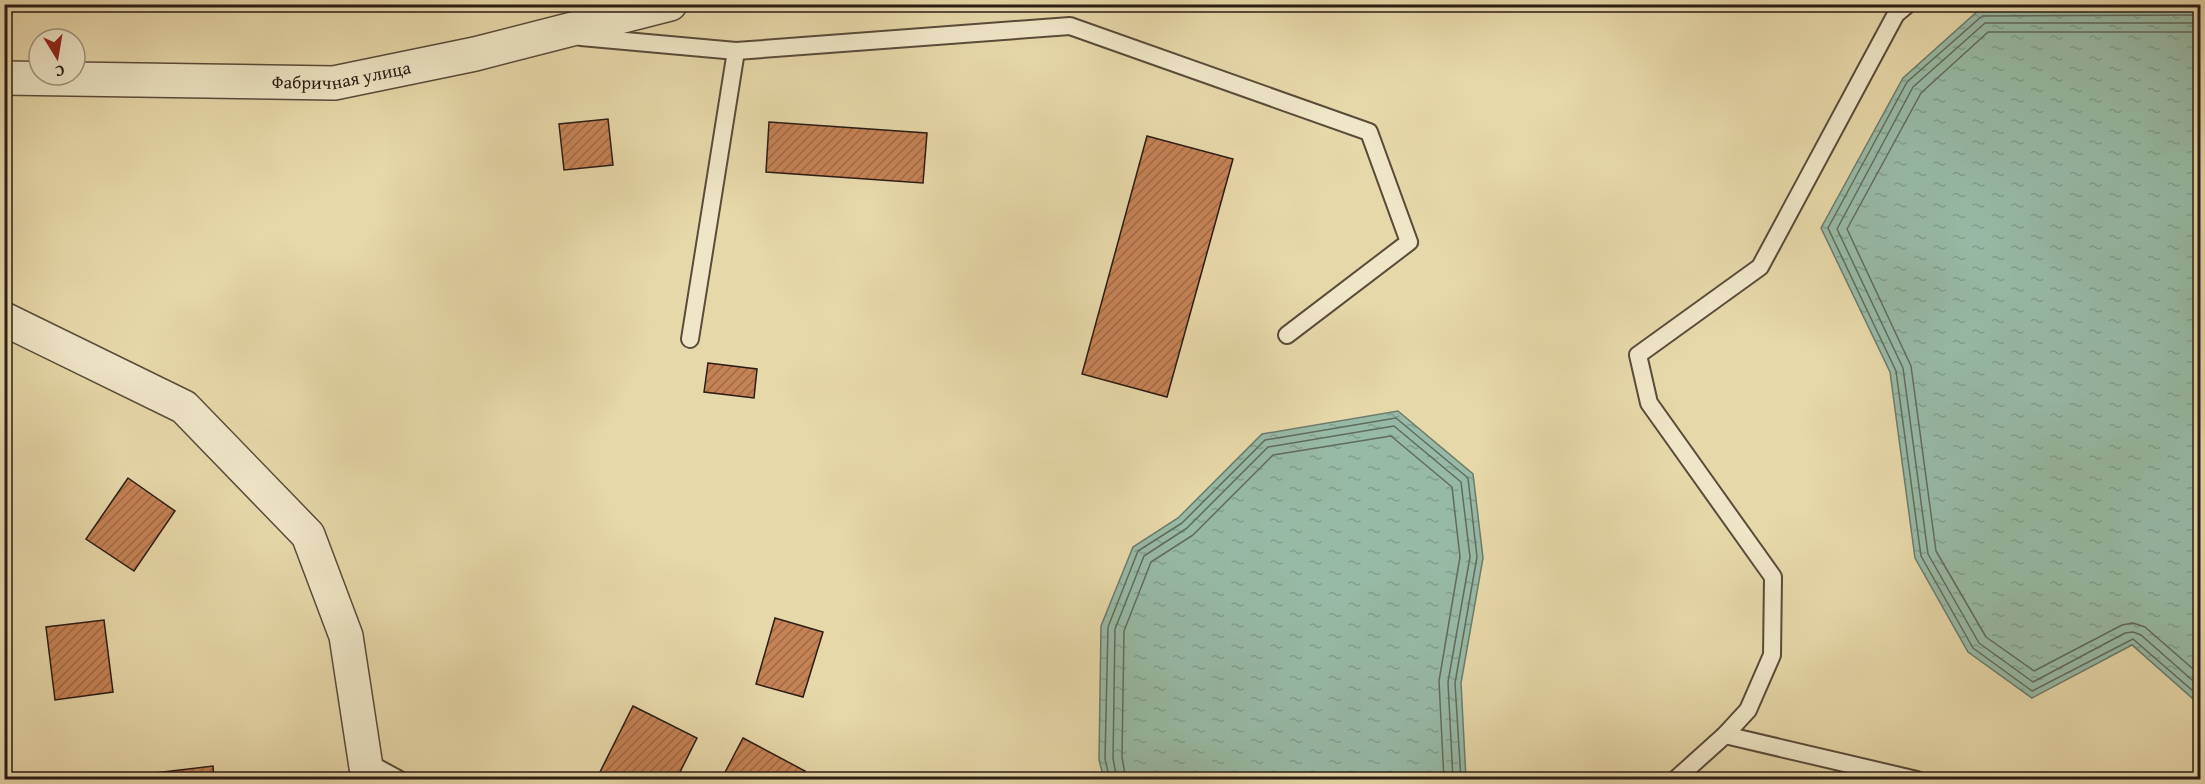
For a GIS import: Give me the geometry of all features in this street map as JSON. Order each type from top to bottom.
[{"type":"street","name":"Фабричная улица","points":[[4,78],[334,83],[475,54],[670,4]]},
{"type":"street","points":[[4,319],[184,407],[308,535],[346,636],[366,770]]},
{"type":"lane","points":[[1675,780],[1725,735],[1748,710],[1772,655],[1773,577],[1649,403],[1638,355],[1760,267],[1896,14],[1908,4]]},
{"type":"lane","points":[[553,34],[736,51],[1070,26],[1369,132],[1409,242],[1287,335]]},
{"type":"lane","points":[[690,339],[736,51]]},
{"type":"lane","points":[[1725,735],[1914,779]]},
{"type":"lane","points":[[366,770],[400,780]]},
{"type":"water","points":[[1980,9],[2200,9],[2200,705],[2132,645],[2032,698],[1968,652],[1915,558],[1890,372],[1821,228],[1903,78]]},
{"type":"water","points":[[1398,411],[1473,474],[1483,558],[1461,683],[1466,779],[1104,779],[1099,760],[1101,626],[1133,547],[1178,518],[1262,434]]},
{"type":"building","points":[[608,119],[613,165],[564,170],[559,124]]},
{"type":"building","points":[[769,122],[927,133],[923,183],[766,172]]},
{"type":"building","points":[[1147,136],[1233,159],[1167,397],[1082,374]]},
{"type":"building","points":[[708,363],[757,369],[754,398],[704,392]]},
{"type":"building","points":[[128,478],[175,511],[134,571],[86,539]]},
{"type":"building","points":[[775,618],[823,632],[803,697],[756,684]]},
{"type":"building","points":[[104,620],[113,692],[55,700],[46,627]]},
{"type":"building","points":[[633,706],[697,738],[676,780],[596,780]]},
{"type":"building","points":[[743,738],[805,771],[800,780],[721,780]]},
{"type":"building","points":[[213,766],[214,780],[156,780],[155,773]]}]
